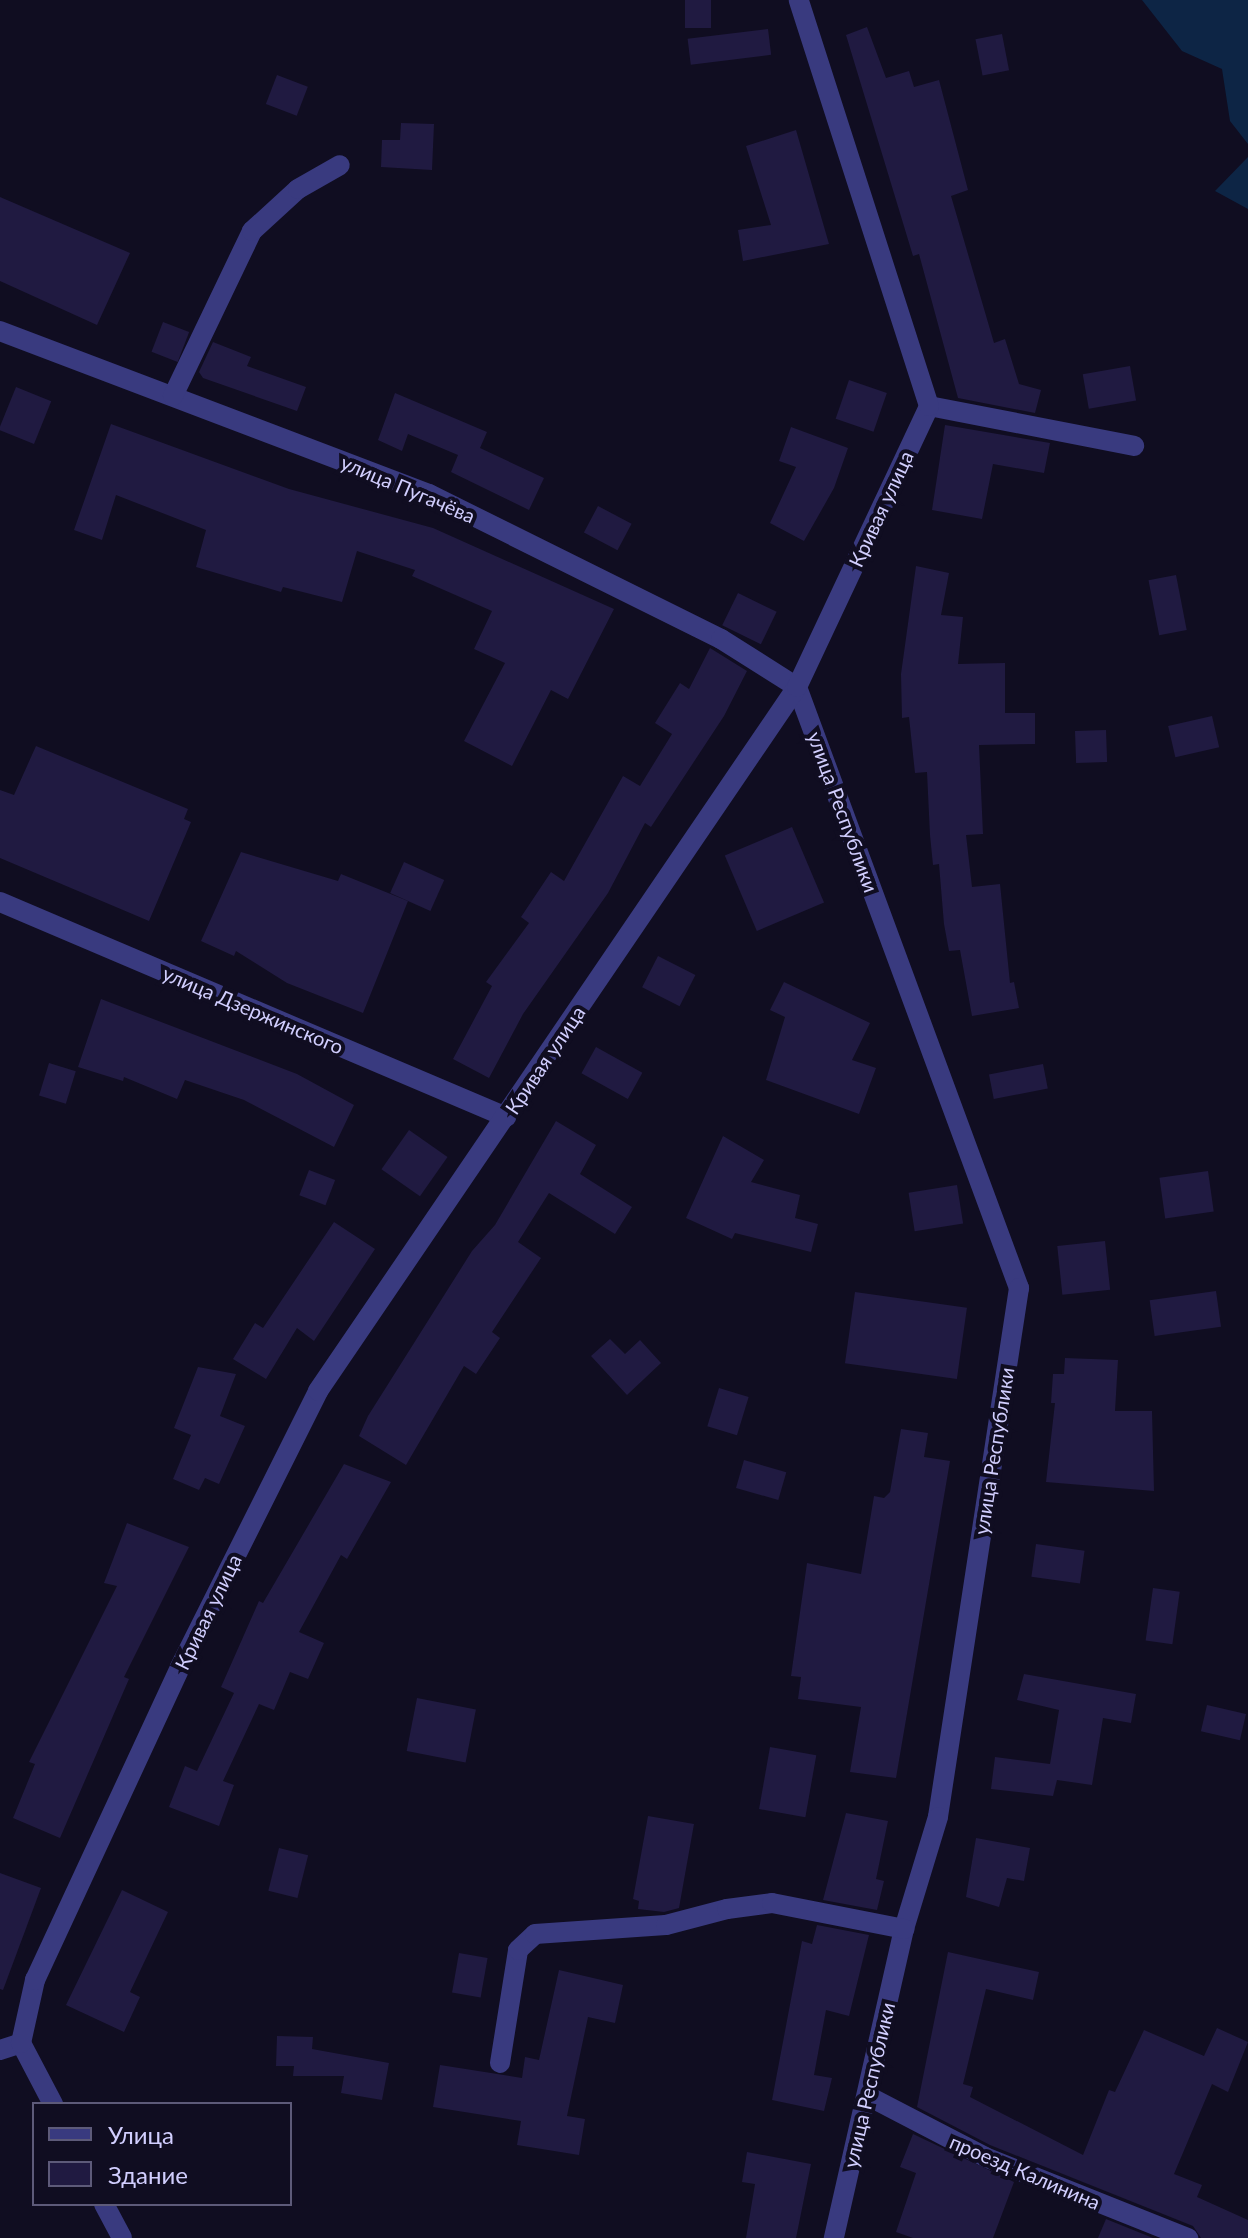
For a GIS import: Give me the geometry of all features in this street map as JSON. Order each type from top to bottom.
[{"type":"street","points":[[799,0],[929,406],[1134,446]]},
{"type":"street","points":[[173,396],[252,231],[298,189],[340,165]]},
{"type":"street","name":"улица Пугачёва","points":[[0,331],[429,494],[721,639],[797,687]]},
{"type":"street","name":"Кривая улица","points":[[21,2043],[35,1980],[180,1667],[318,1391],[797,687],[929,406]]},
{"type":"street","name":"улица Республики","points":[[797,687],[1019,1288],[938,1817],[904,1929],[834,2238]]},
{"type":"street","name":"улица Дзержинского","points":[[0,902],[506,1117]]},
{"type":"street","points":[[500,2063],[518,1950],[535,1934],[666,1925],[727,1909],[772,1903],[904,1929]]},
{"type":"street","points":[[0,2050],[21,2043],[52,2102]]},
{"type":"street","name":"проезд Калинина","points":[[868,2096],[985,2157],[1188,2238]]},
{"type":"street","points":[[105,2206],[122,2238]]},
{"type":"water","points":[[1142,0],[1248,0],[1248,144],[1230,121],[1222,69],[1182,51]]},
{"type":"water","points":[[1248,157],[1248,209],[1215,191]]},
{"type":"building","points":[[685,0],[711,0],[711,28],[685,28]]},
{"type":"building","points":[[867,27],[886,78],[909,71],[914,87],[939,80],[968,190],[951,196],[994,343],[1005,339],[1019,384],[1041,390],[1035,413],[958,398],[919,254],[913,256],[846,35]]},
{"type":"building","points":[[768,29],[771,55],[691,65],[688,39]]},
{"type":"building","points":[[1002,34],[1009,70],[983,75],[975,39]]},
{"type":"building","points":[[277,75],[308,87],[297,116],[266,104]]},
{"type":"building","points":[[401,123],[434,124],[432,170],[381,167],[382,140],[400,140]]},
{"type":"building","points":[[796,130],[829,244],[743,261],[738,230],[771,225],[746,146]]},
{"type":"building","points":[[0,197],[130,253],[97,325],[0,281]]},
{"type":"building","points":[[163,322],[189,332],[178,362],[152,352]]},
{"type":"building","points":[[213,342],[251,357],[247,366],[306,387],[297,411],[203,378],[199,372]]},
{"type":"building","points":[[1130,366],[1136,400],[1089,409],[1083,374]]},
{"type":"building","points":[[849,380],[887,393],[873,432],[836,419]]},
{"type":"building","points":[[16,387],[51,401],[34,444],[0,430]]},
{"type":"building","points":[[395,393],[487,432],[480,448],[544,478],[529,510],[451,472],[458,455],[408,434],[402,451],[378,440]]},
{"type":"building","points":[[111,424],[289,489],[433,528],[614,609],[568,699],[551,690],[512,766],[464,741],[505,663],[474,649],[492,611],[412,576],[415,570],[357,551],[342,602],[283,587],[281,592],[196,567],[206,530],[116,495],[102,540],[74,530]]},
{"type":"building","points":[[945,425],[1050,443],[1044,473],[993,464],[982,519],[932,510]]},
{"type":"building","points":[[791,427],[848,448],[834,488],[804,541],[770,523],[796,467],[779,461]]},
{"type":"building","points":[[598,506],[632,524],[617,550],[584,532]]},
{"type":"building","points":[[916,566],[949,573],[941,615],[963,617],[958,664],[1005,663],[1005,713],[1035,713],[1035,744],[979,745],[983,834],[966,835],[972,887],[1000,884],[1010,983],[1014,982],[1019,1008],[972,1016],[960,950],[949,951],[939,864],[933,865],[927,772],[915,773],[909,717],[902,718],[901,674]]},
{"type":"building","points":[[1176,575],[1187,630],[1159,635],[1149,580]]},
{"type":"building","points":[[738,593],[777,612],[761,644],[722,625]]},
{"type":"building","points":[[710,648],[747,671],[724,716],[651,827],[645,823],[608,893],[523,1014],[489,1078],[453,1059],[492,986],[486,982],[529,923],[521,917],[551,872],[564,881],[623,776],[640,786],[672,734],[655,723],[680,683],[689,689]]},
{"type":"building","points":[[1212,716],[1219,747],[1175,757],[1168,726]]},
{"type":"building","points":[[1106,730],[1107,762],[1076,763],[1075,731]]},
{"type":"building","points":[[36,746],[188,809],[184,819],[191,822],[149,921],[0,858],[0,790],[14,795]]},
{"type":"building","points":[[792,827],[824,902],[757,931],[725,856]]},
{"type":"building","points":[[241,852],[338,881],[341,874],[408,901],[363,1013],[287,983],[236,951],[234,956],[201,941]]},
{"type":"building","points":[[404,862],[444,880],[430,911],[390,893]]},
{"type":"building","points":[[658,956],[695,975],[680,1006],[642,987]]},
{"type":"building","points":[[784,982],[870,1023],[852,1060],[876,1068],[859,1114],[766,1080],[785,1017],[770,1010]]},
{"type":"building","points":[[101,999],[297,1074],[354,1105],[334,1147],[244,1100],[185,1080],[177,1099],[124,1077],[123,1081],[78,1067]]},
{"type":"building","points":[[596,1047],[642,1073],[628,1099],[581,1073]]},
{"type":"building","points":[[49,1063],[76,1071],[66,1104],[39,1096]]},
{"type":"building","points":[[1043,1064],[1048,1089],[994,1099],[989,1074]]},
{"type":"building","points":[[556,1121],[596,1145],[580,1174],[632,1207],[615,1234],[549,1193],[518,1242],[541,1258],[492,1332],[500,1338],[476,1374],[464,1366],[406,1465],[359,1436],[368,1416],[472,1251],[495,1225]]},
{"type":"building","points":[[409,1130],[448,1157],[420,1196],[381,1169]]},
{"type":"building","points":[[723,1136],[764,1160],[751,1182],[800,1195],[795,1218],[818,1224],[811,1252],[735,1233],[732,1239],[686,1218]]},
{"type":"building","points":[[309,1170],[335,1180],[325,1205],[299,1195]]},
{"type":"building","points":[[1208,1171],[1214,1212],[1165,1218],[1159,1178]]},
{"type":"building","points":[[957,1185],[963,1224],[915,1231],[909,1193]]},
{"type":"building","points":[[334,1222],[375,1249],[314,1341],[297,1328],[266,1379],[233,1359],[255,1323],[263,1328]]},
{"type":"building","points":[[1105,1241],[1110,1290],[1062,1295],[1057,1246]]},
{"type":"building","points":[[1216,1291],[1221,1327],[1155,1336],[1150,1300]]},
{"type":"building","points":[[855,1292],[967,1308],[957,1379],[845,1363]]},
{"type":"building","points":[[610,1339],[625,1354],[640,1340],[661,1363],[627,1395],[591,1356]]},
{"type":"building","points":[[1065,1358],[1118,1360],[1115,1411],[1152,1411],[1154,1491],[1046,1482],[1055,1403],[1051,1403],[1053,1374],[1064,1374]]},
{"type":"building","points":[[198,1367],[236,1374],[220,1416],[245,1426],[219,1484],[205,1478],[199,1490],[173,1479],[191,1435],[174,1428]]},
{"type":"building","points":[[719,1388],[749,1397],[737,1435],[707,1426]]},
{"type":"building","points":[[901,1429],[928,1433],[924,1457],[950,1461],[896,1778],[850,1772],[861,1707],[798,1699],[801,1677],[791,1676],[807,1563],[861,1574],[874,1496],[884,1498],[890,1492]]},
{"type":"building","points":[[744,1460],[786,1472],[778,1500],[736,1488]]},
{"type":"building","points":[[344,1464],[391,1482],[347,1559],[341,1555],[299,1632],[324,1643],[308,1679],[290,1672],[274,1710],[259,1704],[223,1781],[234,1785],[219,1826],[169,1807],[185,1766],[197,1771],[234,1693],[221,1687],[259,1601],[263,1603]]},
{"type":"building","points":[[127,1523],[189,1547],[124,1677],[129,1679],[60,1838],[13,1818],[35,1764],[29,1762],[117,1586],[104,1583]]},
{"type":"building","points":[[1036,1544],[1085,1551],[1080,1583],[1031,1577]]},
{"type":"building","points":[[1153,1588],[1180,1592],[1172,1644],[1146,1640]]},
{"type":"building","points":[[1024,1674],[1136,1694],[1131,1723],[1103,1718],[1092,1785],[1057,1780],[1053,1796],[991,1789],[995,1757],[1050,1764],[1059,1710],[1017,1700]]},
{"type":"building","points":[[417,1698],[476,1709],[466,1762],[407,1751]]},
{"type":"building","points":[[1207,1705],[1246,1714],[1240,1740],[1201,1731]]},
{"type":"building","points":[[770,1747],[816,1755],[805,1817],[759,1809]]},
{"type":"building","points":[[846,1813],[888,1821],[876,1879],[884,1881],[877,1910],[823,1900]]},
{"type":"building","points":[[648,1816],[694,1824],[679,1908],[664,1912],[638,1909],[639,1901],[633,1899]]},
{"type":"building","points":[[976,1838],[1030,1848],[1024,1881],[1007,1878],[999,1907],[966,1897]]},
{"type":"building","points":[[279,1848],[308,1855],[297,1898],[268,1891]]},
{"type":"building","points":[[0,1873],[41,1888],[3,1990],[0,1989]]},
{"type":"building","points":[[122,1890],[168,1912],[130,1992],[140,1997],[124,2032],[66,2005]]},
{"type":"building","points":[[817,1925],[869,1935],[849,2016],[826,2010],[814,2075],[832,2078],[824,2111],[772,2100],[802,1941],[812,1944]]},
{"type":"building","points":[[948,1952],[1039,1972],[1033,2000],[986,1989],[963,2084],[973,2087],[970,2097],[1083,2155],[1109,2090],[1115,2092],[1144,2030],[1204,2056],[1217,2028],[1248,2042],[1228,2092],[1212,2084],[1174,2174],[1202,2185],[1197,2197],[1248,2220],[1248,2238],[1201,2238],[1193,2226],[990,2145],[917,2107]]},
{"type":"building","points":[[459,1953],[488,1958],[481,1997],[452,1992]]},
{"type":"building","points":[[559,1970],[623,1985],[615,2023],[588,2017],[567,2116],[585,2119],[579,2155],[517,2145],[521,2121],[433,2107],[440,2065],[522,2078],[525,2057],[539,2060]]},
{"type":"building","points":[[277,2036],[313,2037],[312,2049],[389,2063],[382,2100],[341,2093],[344,2076],[293,2076],[294,2066],[276,2066]]},
{"type":"building","points":[[913,2134],[1014,2182],[993,2238],[913,2238],[896,2232],[916,2173],[900,2167]]},
{"type":"building","points":[[747,2152],[811,2164],[796,2238],[746,2238],[755,2184],[742,2182]]},
{"type":"building","points":[[1106,2219],[1153,2238],[1098,2238]]}]
